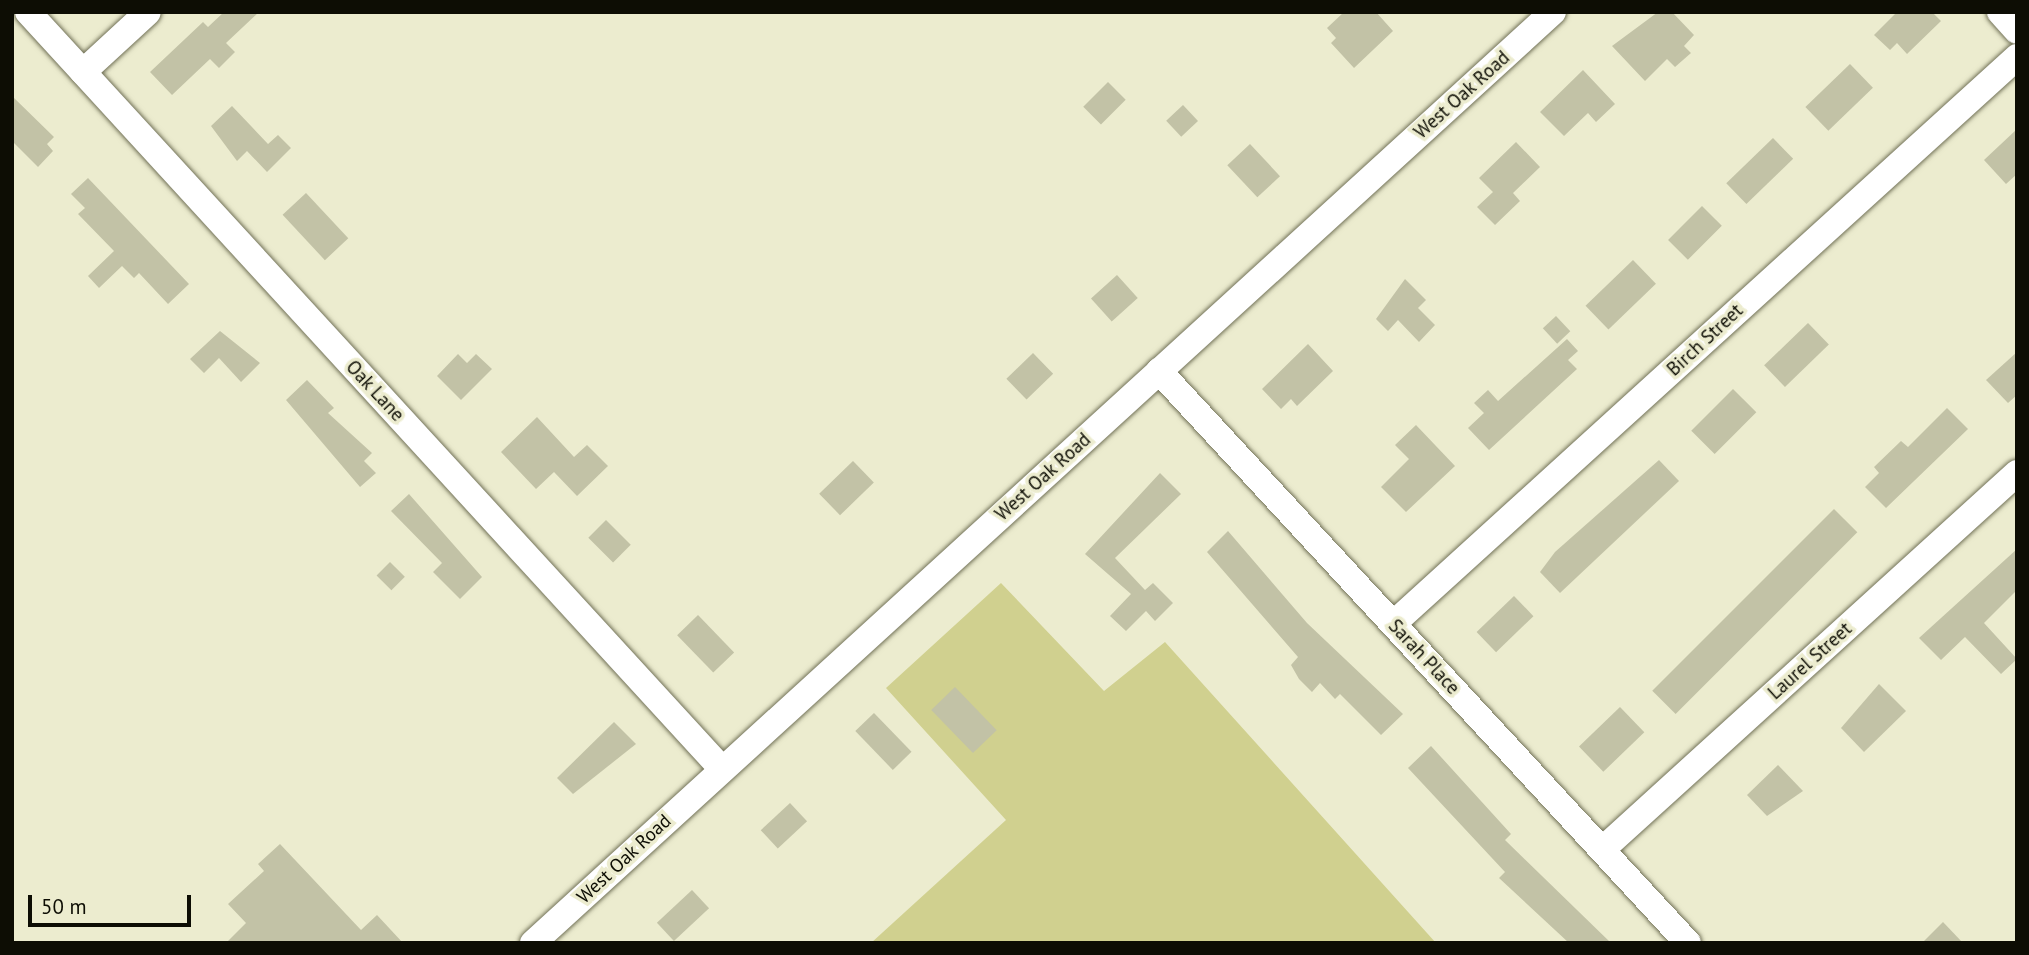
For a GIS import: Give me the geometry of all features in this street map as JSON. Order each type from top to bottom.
[{"type":"street","name":"Oak Lane","points":[[28,12],[722,769]]},
{"type":"street","points":[[83,72],[148,12]]},
{"type":"street","name":"West Oak Road","points":[[533,943],[1553,12]]},
{"type":"street","points":[[2000,12],[2017,31]]},
{"type":"street","name":"Birch Street","points":[[1393,624],[2017,57]]},
{"type":"street","name":"Sarah Place","points":[[1159,371],[1604,848],[1688,943]]},
{"type":"street","name":"Laurel Street","points":[[1604,848],[2017,473]]},
{"type":"green space","points":[[1001,583],[1104,691],[1165,642],[1436,943],[871,943],[1006,820],[886,688]]},
{"type":"building","points":[[224,12],[259,12],[226,43],[235,52],[219,68],[210,59],[172,95],[150,72],[203,22],[208,27]]},
{"type":"building","points":[[1344,12],[1376,12],[1393,31],[1354,68],[1331,43],[1336,38],[1327,28]]},
{"type":"building","points":[[1658,12],[1672,12],[1694,35],[1684,46],[1691,53],[1675,67],[1667,59],[1645,81],[1612,46]]},
{"type":"building","points":[[1897,12],[1932,12],[1941,21],[1907,54],[1897,43],[1890,50],[1874,35]]},
{"type":"building","points":[[1850,64],[1873,88],[1828,131],[1805,107]]},
{"type":"building","points":[[1583,70],[1615,104],[1596,122],[1588,113],[1564,136],[1540,112]]},
{"type":"building","points":[[1108,82],[1126,100],[1101,124],[1083,107]]},
{"type":"building","points":[[12,96],[54,137],[47,144],[53,151],[38,167],[12,141]]},
{"type":"building","points":[[1183,105],[1198,121],[1181,137],[1166,121]]},
{"type":"building","points":[[232,106],[268,144],[278,135],[291,148],[267,172],[247,151],[237,161],[211,126]]},
{"type":"building","points":[[2017,129],[2017,174],[2006,184],[1984,160]]},
{"type":"building","points":[[1773,138],[1793,159],[1746,204],[1726,183]]},
{"type":"building","points":[[1516,142],[1540,167],[1513,193],[1520,201],[1495,225],[1477,207],[1493,192],[1479,178]]},
{"type":"building","points":[[1250,144],[1280,176],[1257,197],[1227,165]]},
{"type":"building","points":[[88,178],[189,284],[168,304],[139,273],[134,278],[122,266],[99,288],[88,276],[114,251],[78,214],[85,208],[71,194]]},
{"type":"building","points":[[306,193],[348,238],[325,260],[283,215]]},
{"type":"building","points":[[1702,206],[1722,226],[1688,260],[1668,240]]},
{"type":"building","points":[[1633,260],[1656,284],[1608,330],[1586,306]]},
{"type":"building","points":[[1117,275],[1138,298],[1112,321],[1091,298]]},
{"type":"building","points":[[1405,279],[1426,300],[1418,308],[1435,325],[1419,342],[1398,320],[1388,331],[1376,319]]},
{"type":"building","points":[[1556,316],[1570,331],[1557,344],[1543,328]]},
{"type":"building","points":[[1808,323],[1829,345],[1785,387],[1764,365]]},
{"type":"building","points":[[220,331],[260,363],[241,382],[219,358],[204,373],[190,359]]},
{"type":"building","points":[[1567,339],[1578,351],[1568,360],[1577,369],[1489,450],[1468,428],[1484,413],[1474,403],[1488,390],[1498,401]]},
{"type":"building","points":[[1308,344],[1333,371],[1297,406],[1291,399],[1281,409],[1262,389]]},
{"type":"building","points":[[2017,352],[2017,395],[2008,403],[1986,380]]},
{"type":"building","points":[[1033,353],[1053,374],[1027,400],[1006,379]]},
{"type":"building","points":[[458,354],[467,363],[476,354],[492,369],[461,400],[437,376]]},
{"type":"building","points":[[307,380],[334,408],[328,413],[372,453],[364,461],[376,473],[360,487],[286,400]]},
{"type":"building","points":[[1733,389],[1756,412],[1715,454],[1691,431]]},
{"type":"building","points":[[1947,408],[1968,429],[1886,508],[1865,487],[1879,473],[1874,467],[1901,441],[1908,447]]},
{"type":"building","points":[[537,417],[574,457],[587,445],[608,466],[577,496],[554,472],[536,489],[501,452]]},
{"type":"building","points":[[1416,425],[1455,466],[1406,512],[1381,487],[1409,459],[1395,445]]},
{"type":"building","points":[[1659,460],[1679,481],[1560,593],[1540,572],[1555,552]]},
{"type":"building","points":[[853,461],[874,483],[840,515],[819,494]]},
{"type":"building","points":[[1160,473],[1181,494],[1115,558],[1145,590],[1153,583],[1173,603],[1155,621],[1146,611],[1126,631],[1110,616],[1131,594],[1085,554]]},
{"type":"building","points":[[409,494],[482,577],[460,599],[433,572],[442,563],[391,511]]},
{"type":"building","points":[[1834,509],[1857,532],[1676,714],[1652,691]]},
{"type":"building","points":[[606,520],[631,545],[613,562],[588,538]]},
{"type":"building","points":[[1228,531],[1307,623],[1403,714],[1381,735],[1340,694],[1335,699],[1320,683],[1312,692],[1299,679],[1291,665],[1298,657],[1207,552]]},
{"type":"building","points":[[2017,549],[2017,590],[1984,623],[2017,659],[2001,674],[1965,637],[1941,660],[1919,638]]},
{"type":"building","points":[[390,562],[405,577],[391,590],[377,575]]},
{"type":"building","points":[[1514,596],[1533,616],[1496,652],[1477,632]]},
{"type":"building","points":[[698,615],[734,652],[713,673],[677,635]]},
{"type":"building","points":[[1879,684],[1906,711],[1864,752],[1841,728]]},
{"type":"building","points":[[955,687],[997,730],[973,753],[931,710]]},
{"type":"building","points":[[1620,707],[1644,732],[1603,772],[1579,747]]},
{"type":"building","points":[[874,713],[912,752],[893,770],[855,731]]},
{"type":"building","points":[[614,722],[636,744],[573,794],[557,778]]},
{"type":"building","points":[[1431,746],[1511,834],[1505,840],[1611,943],[1569,943],[1499,878],[1505,872],[1408,768]]},
{"type":"building","points":[[1778,765],[1803,791],[1767,816],[1747,795]]},
{"type":"building","points":[[790,803],[807,821],[778,849],[761,830]]},
{"type":"building","points":[[280,844],[361,930],[377,915],[403,943],[226,943],[246,923],[228,904],[264,871],[258,864]]},
{"type":"building","points":[[692,890],[709,908],[674,941],[657,923]]},
{"type":"building","points":[[1943,922],[1963,943],[1922,943]]}]
